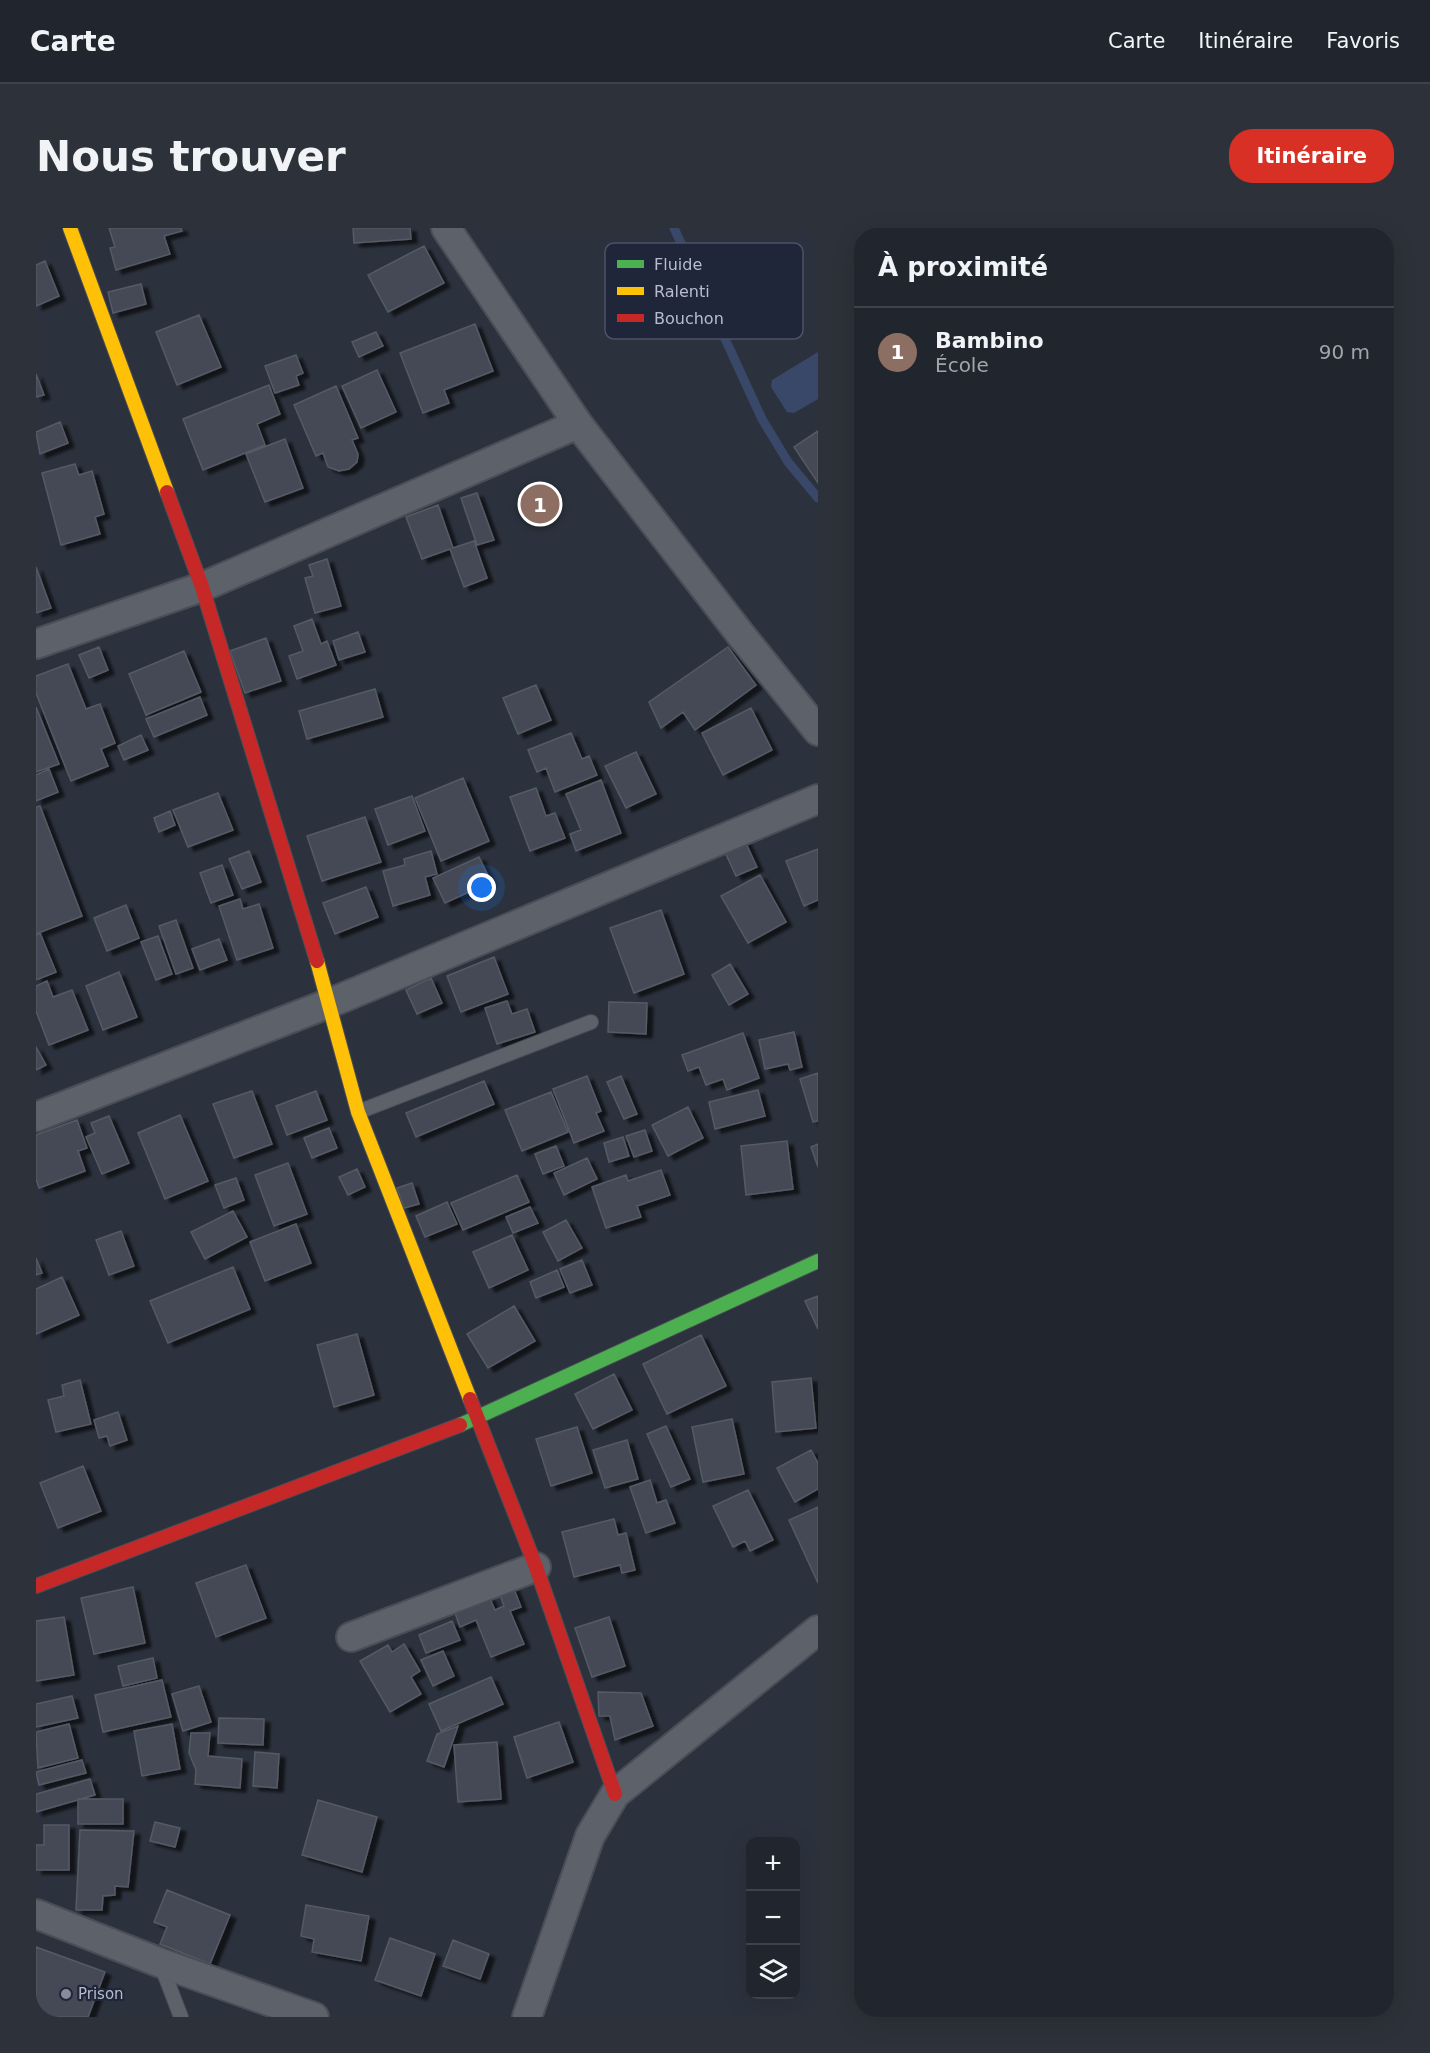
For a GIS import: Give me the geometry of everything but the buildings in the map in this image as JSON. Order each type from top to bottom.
[{"type":"street","points":[[70,228],[202,587],[330,1003],[358,1112],[536,1567],[615,1794]]},
{"type":"street","points":[[446,228],[578,424],[818,731]]},
{"type":"street","points":[[36,644],[202,587],[578,424]]},
{"type":"street","points":[[36,1117],[330,1003],[818,799]]},
{"type":"street","points":[[36,1586],[477,1419],[818,1261]]},
{"type":"street","points":[[351,1637],[536,1567]]},
{"type":"street","points":[[527,2017],[590,1836],[615,1794],[818,1630]]},
{"type":"street","points":[[36,1914],[161,1963],[314,2017]]},
{"type":"lane","points":[[358,1112],[591,1022]]},
{"type":"lane","points":[[161,1963],[181,2017]]},
{"type":"water","points":[[818,352],[818,399],[794,413],[787,412],[771,387],[772,380]]},
{"type":"waterway","points":[[674,228],[681,243]]},
{"type":"waterway","points":[[725,339],[762,419],[788,462],[818,498]]},
{"type":"traffic: fast","points":[[460,1425],[818,1261]]},
{"type":"traffic: slow","points":[[70,228],[167,492]]},
{"type":"traffic: slow","points":[[317,961],[358,1112],[470,1399]]},
{"type":"traffic: jam","points":[[167,492],[202,587],[317,961]]},
{"type":"traffic: jam","points":[[470,1399],[536,1567],[615,1794]]},
{"type":"traffic: jam","points":[[36,1586],[460,1425]]},
{"type":"place","name":"Bambino","points":[[540,504]]},
{"type":"place","name":"Prison","points":[[66,1994]]}]
